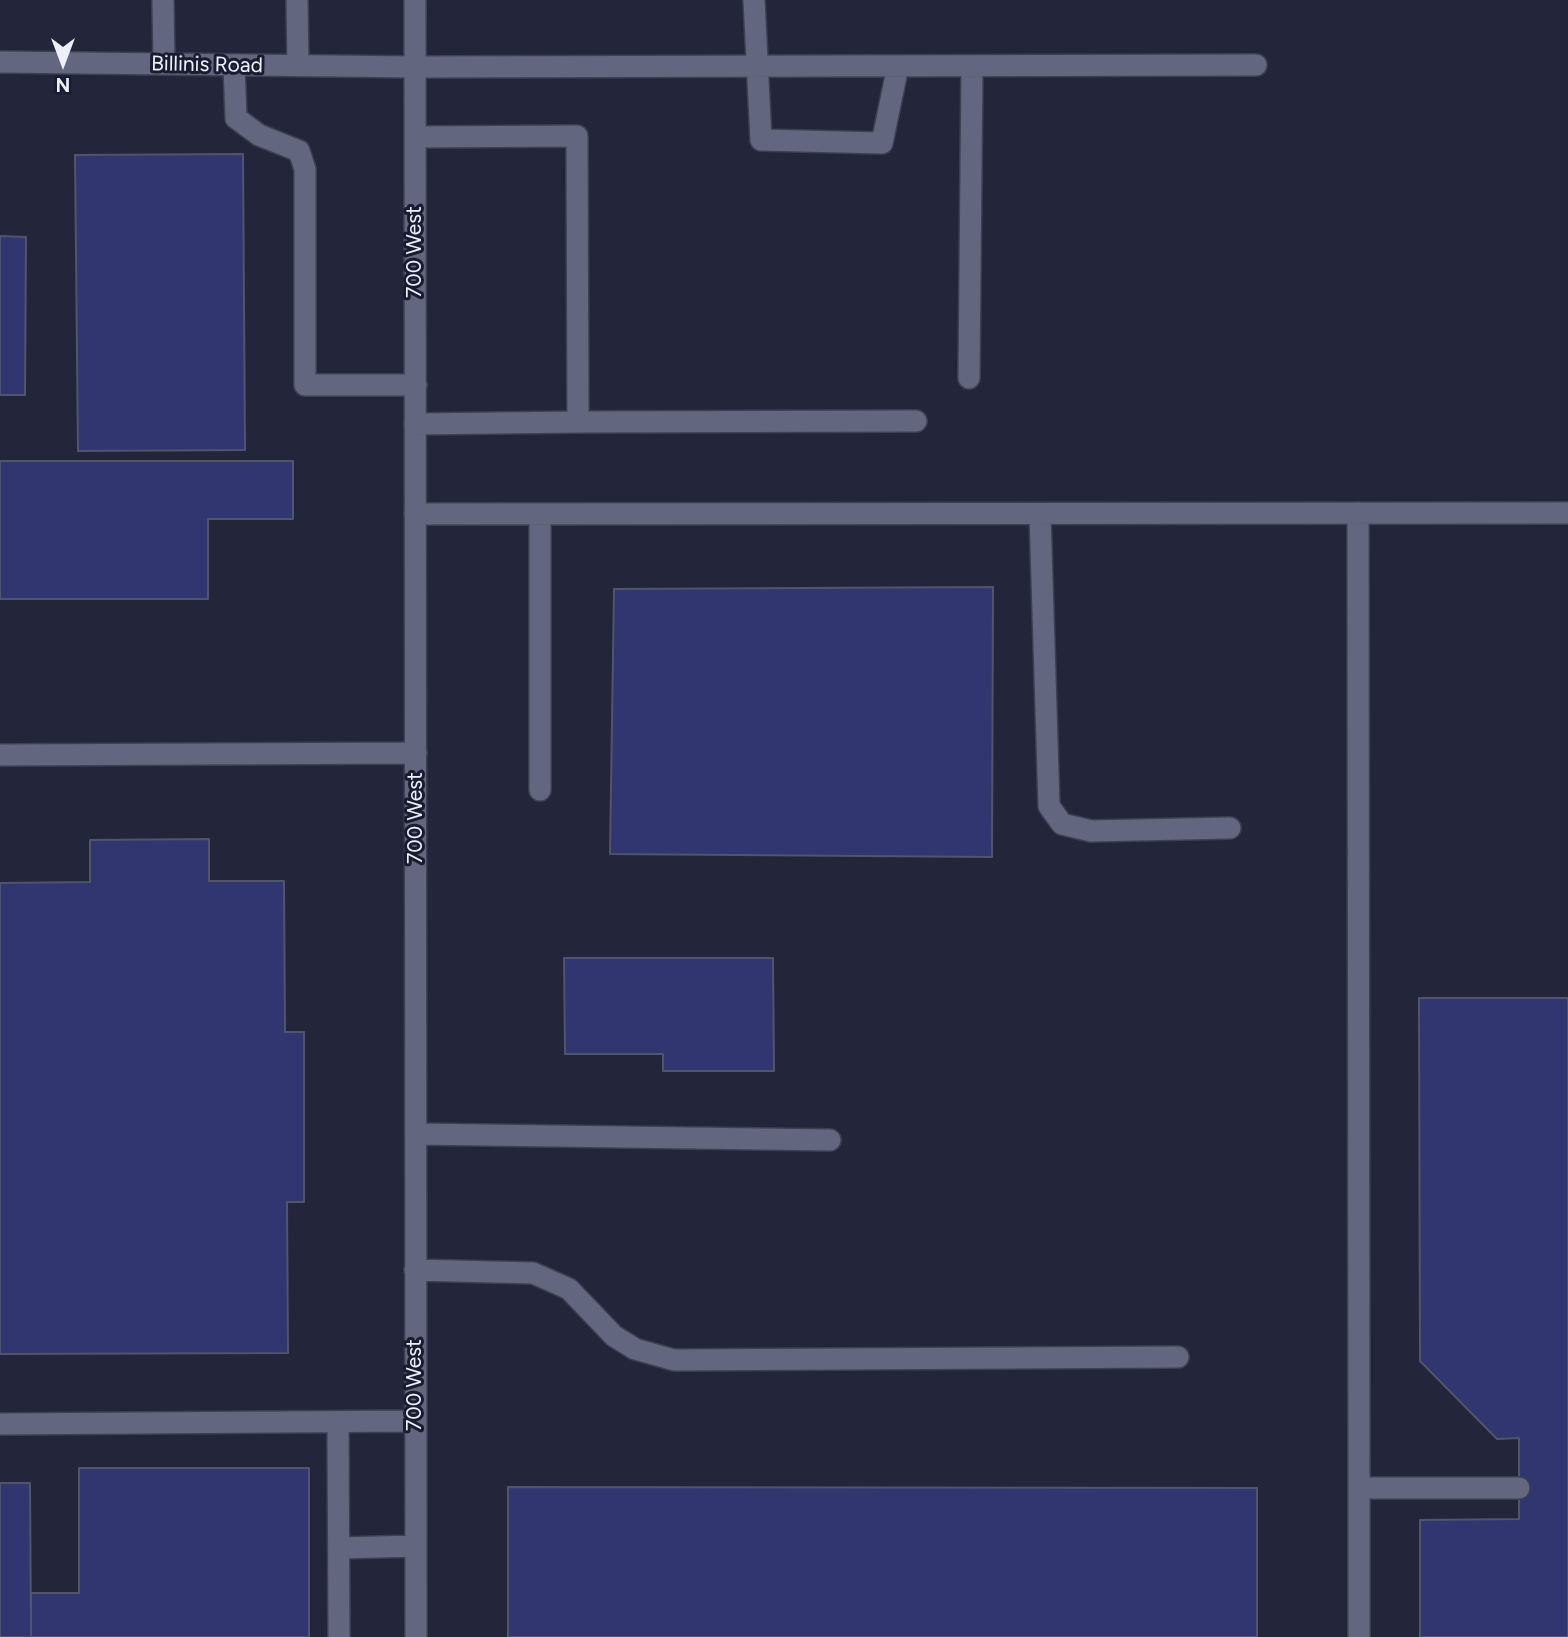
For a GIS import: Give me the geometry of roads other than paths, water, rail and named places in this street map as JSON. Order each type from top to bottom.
[{"type":"street","points":[[163,0],[164,64]]},
{"type":"street","points":[[297,0],[298,66]]},
{"type":"street","name":"700 West","points":[[415,0],[416,1637]]},
{"type":"street","points":[[754,0],[755,66],[761,140],[882,143],[898,66]]},
{"type":"street","name":"Billinis Road","points":[[0,62],[415,67],[1256,65]]},
{"type":"street","points":[[234,65],[236,118],[259,135],[299,150],[305,169],[305,385],[416,385]]},
{"type":"street","points":[[970,378],[972,66]]},
{"type":"street","points":[[415,137],[577,136],[578,422]]},
{"type":"street","points":[[415,424],[916,421]]},
{"type":"street","points":[[1358,513],[1359,1637]]},
{"type":"street","points":[[415,514],[1568,513]]},
{"type":"street","points":[[540,514],[540,790]]},
{"type":"street","points":[[1040,514],[1049,806],[1062,824],[1091,831],[1230,828]]},
{"type":"street","points":[[0,755],[416,752]]},
{"type":"street","points":[[416,1134],[830,1140]]},
{"type":"street","points":[[415,1270],[533,1273],[569,1289],[614,1336],[635,1349],[674,1360],[1178,1357]]},
{"type":"street","points":[[0,1424],[415,1421]]},
{"type":"street","points":[[338,1422],[339,1637]]},
{"type":"street","points":[[1359,1488],[1519,1488]]},
{"type":"street","points":[[339,1548],[416,1546]]}]
